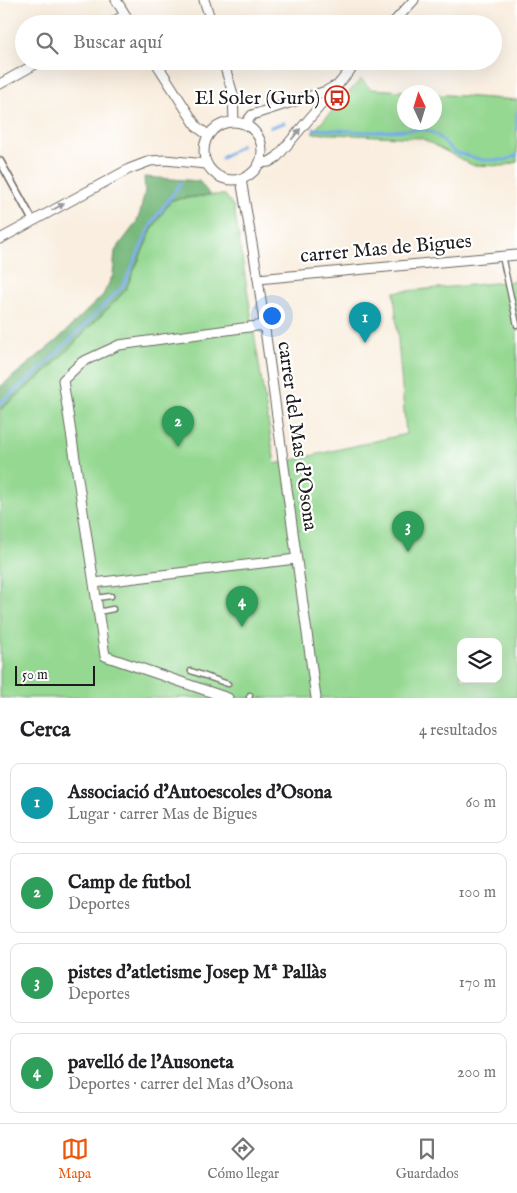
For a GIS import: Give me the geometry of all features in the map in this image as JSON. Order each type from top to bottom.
[{"type":"street","points":[[116,0],[125,15]]},
{"type":"street","points":[[204,0],[209,15]]},
{"type":"street","points":[[400,15],[414,0]]},
{"type":"street","points":[[0,84],[25,70]]},
{"type":"street","points":[[161,70],[198,127],[208,135]]},
{"type":"street","points":[[226,70],[233,94],[234,122]]},
{"type":"street","points":[[260,163],[269,162],[277,157],[350,70]]},
{"type":"street","points":[[245,124],[252,115],[326,91],[338,84]]},
{"type":"street","points":[[0,238],[129,169],[150,162],[165,160],[206,164],[221,178],[241,179],[254,172],[260,163],[262,153],[260,138],[245,124],[234,122],[217,127],[208,135],[204,149],[206,164]]},
{"type":"street","points":[[0,161],[33,221]]},
{"type":"street","name":"carrer del Mas d'Osona","points":[[241,179],[258,279],[316,698]]},
{"type":"street","name":"carrer Mas de Bigues","points":[[258,279],[517,255]]},
{"type":"street","points":[[228,698],[105,656],[63,380],[82,362],[119,345],[264,325]]},
{"type":"street","points":[[94,582],[296,559]]},
{"type":"lane","points":[[502,256],[517,325]]},
{"type":"lane","points":[[96,598],[111,596]]},
{"type":"lane","points":[[98,612],[113,609]]},
{"type":"lane","points":[[191,671],[228,684]]},
{"type":"green space","points":[[361,79],[371,89],[397,91],[397,130],[442,130],[442,95],[517,100],[517,162],[503,166],[472,165],[421,138],[312,133]]},
{"type":"green space","points":[[144,177],[199,181],[210,195],[171,200],[152,229],[125,291],[47,371],[0,410],[0,387],[56,341],[103,295],[113,275],[115,251],[136,223],[140,213],[145,191]]},
{"type":"green space","points":[[225,195],[234,207],[275,464],[406,434],[394,292],[517,281],[517,698],[0,698],[0,410],[47,371],[125,291],[152,229],[171,200]]},
{"type":"waterway","points":[[517,112],[517,129]]},
{"type":"waterway","points":[[271,127],[284,123]]},
{"type":"waterway","points":[[314,129],[371,132],[424,129],[437,135],[454,152],[482,160],[506,160],[517,155]]},
{"type":"waterway","points":[[222,158],[242,145]]},
{"type":"waterway","points":[[0,403],[42,368],[123,286],[152,223],[181,183]]},
{"type":"place","name":"El Soler (Gurb)","points":[[337,98]]},
{"type":"place","name":"Associació d'Autoescoles d'Osona","points":[[365,343]]},
{"type":"place","name":"Camp de futbol","points":[[178,447]]},
{"type":"place","name":"pistes d'atletisme Josep Mª Pallàs","points":[[408,552]]},
{"type":"place","name":"pavelló de l'Ausoneta","points":[[242,627]]}]
